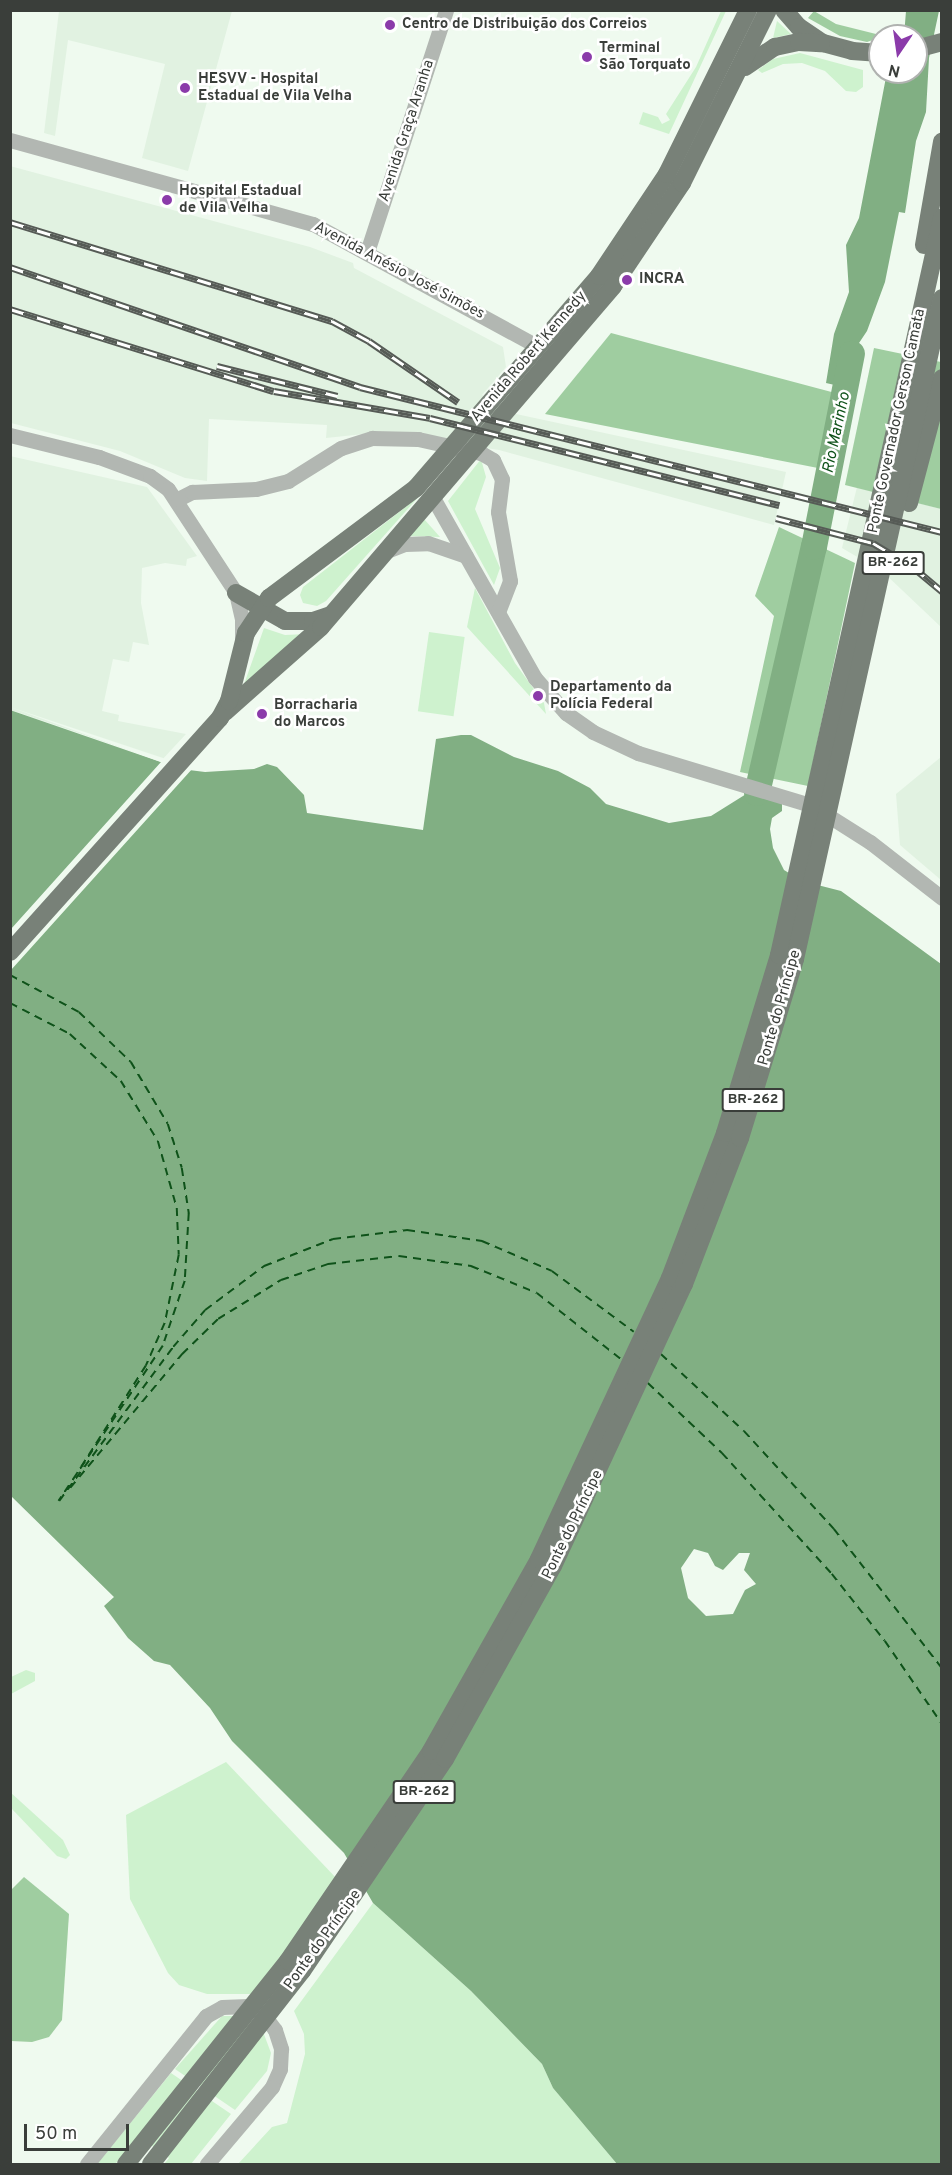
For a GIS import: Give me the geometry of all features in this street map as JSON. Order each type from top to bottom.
[{"type":"main road","name":"Avenida Robert Kennedy","points":[[219,718],[229,701],[242,647],[260,609],[280,588],[408,496],[599,276],[645,210],[704,105],[748,10]]},
{"type":"main road","name":"Avenida Robert Kennedy","points":[[384,552],[551,363],[637,254],[693,164],[738,76],[768,10]]},
{"type":"main road","points":[[784,10],[799,27],[823,43]]},
{"type":"main road","points":[[738,76],[754,59],[776,47],[799,42],[823,43],[852,51],[868,52]]},
{"type":"main road","points":[[887,469],[942,141]]},
{"type":"main road","name":"Ponte Governador Gerson Camata","points":[[824,802],[887,469],[942,218]]},
{"type":"main road","name":"Ponte Governador Gerson Camata","points":[[824,802],[844,748],[942,298]]},
{"type":"main road","name":"BR-262","points":[[844,748],[942,378]]},
{"type":"main road","points":[[10,952],[219,718],[311,638],[384,552]]},
{"type":"main road","points":[[236,593],[260,609],[294,622],[330,615]]},
{"type":"main road","name":"Ponte do Príncipe","points":[[130,2160],[282,1970],[366,1849],[466,1693],[539,1559],[621,1388],[711,1173],[776,967],[824,802]]},
{"type":"main road","name":"Ponte do Príncipe","points":[[151,2164],[302,1971],[381,1858],[480,1701],[553,1566],[631,1404],[726,1178],[788,982],[824,802]]},
{"type":"street","name":"Avenida Graça Aranha","points":[[367,252],[446,10]]},
{"type":"street","name":"Avenida Anésio José Simões","points":[[10,140],[300,219],[367,252],[539,347]]},
{"type":"street","points":[[10,435],[84,453],[150,476],[178,500],[236,593],[242,618],[242,647]]},
{"type":"street","points":[[178,500],[200,491],[256,489],[288,481],[341,448],[372,438],[418,439],[482,453],[493,460],[502,479],[498,512],[510,581],[498,612]]},
{"type":"street","points":[[432,496],[544,690],[579,723],[638,753],[796,798],[870,842],[942,898]]},
{"type":"street","points":[[384,552],[405,544],[428,543],[466,556]]},
{"type":"street","points":[[87,2164],[206,2016],[222,2007],[248,2006],[263,2014],[275,2030],[281,2049],[280,2069],[272,2087],[207,2164]]},
{"type":"shaded area","name":"HESVV - Hospital Estadual de Vila Velha","points":[[59,11],[232,11],[188,171],[142,158],[165,64],[68,40],[55,136],[44,133]]},
{"type":"shaded area","points":[[721,11],[726,11],[669,134],[639,124],[643,112],[658,117],[662,124],[670,120],[666,114],[696,67]]},
{"type":"shaded area","points":[[814,11],[836,24],[868,32],[868,42],[840,36],[808,18]]},
{"type":"shaded area","points":[[906,11],[939,11],[929,58],[928,76],[928,24],[905,24]]},
{"type":"shaded area","points":[[777,21],[791,34],[773,38]]},
{"type":"shaded area","points":[[800,53],[863,70],[863,87],[856,92],[846,91],[825,71],[802,63],[783,64],[762,73],[758,70],[773,59]]},
{"type":"shaded area","points":[[885,84],[928,84],[926,112],[916,141],[905,213],[899,212],[885,282],[867,331],[855,349],[848,388],[826,383],[834,334],[849,292],[846,245],[859,218]]},
{"type":"shaded area","points":[[10,166],[310,247],[353,263],[354,268],[503,347],[506,367],[482,395],[516,414],[786,472],[774,525],[499,450],[383,432],[326,438],[327,425],[209,419],[207,481],[185,478],[120,451],[11,423]]},
{"type":"shaded area","points":[[611,333],[839,394],[823,469],[545,414]]},
{"type":"shaded area","points":[[874,348],[941,362],[941,509],[845,485]]},
{"type":"shaded area","points":[[10,456],[147,487],[197,556],[187,559],[186,566],[165,563],[142,568],[141,603],[149,645],[133,642],[129,662],[113,659],[102,711],[119,715],[118,721],[186,734],[161,761],[11,710]]},
{"type":"shaded area","points":[[453,458],[326,601],[317,606],[303,603],[300,595],[303,587],[407,506]]},
{"type":"shaded area","points":[[481,459],[486,477],[475,509],[500,568],[494,585],[448,501]]},
{"type":"shaded area","points":[[857,487],[941,509],[941,627],[883,572],[842,548]]},
{"type":"shaded area","points":[[424,519],[440,537],[406,536]]},
{"type":"shaded area","points":[[779,527],[855,563],[808,786],[740,772],[774,616],[755,596]]},
{"type":"shaded area","points":[[475,588],[515,663],[544,703],[546,714],[467,627]]},
{"type":"shaded area","points":[[264,628],[285,635],[306,634],[242,690]]},
{"type":"shaded area","points":[[429,632],[465,637],[454,716],[418,711]]},
{"type":"shaded area","points":[[10,710],[181,769],[205,772],[254,769],[267,764],[277,767],[304,795],[307,813],[423,830],[436,739],[461,735],[471,735],[514,757],[558,771],[590,788],[606,804],[669,823],[711,816],[751,791],[782,799],[782,811],[772,818],[770,829],[773,848],[784,870],[802,881],[841,891],[941,964],[941,2164],[617,2164],[553,2088],[542,2064],[471,1991],[373,1903],[344,1853],[232,1741],[210,1708],[170,1665],[154,1661],[128,1638],[104,1606],[114,1597],[11,1496]],"holes":[[[694,1549],[708,1553],[715,1566],[723,1570],[739,1553],[750,1553],[744,1570],[756,1584],[745,1590],[733,1614],[706,1616],[688,1598],[681,1568]]]},
{"type":"shaded area","points":[[941,757],[941,880],[900,845],[896,794]]},
{"type":"shaded area","points":[[26,1670],[35,1673],[35,1681],[11,1694],[11,1677]]},
{"type":"shaded area","points":[[226,1762],[338,1880],[261,1994],[207,1994],[179,1985],[168,1973],[130,1899],[126,1815]]},
{"type":"shaded area","points":[[10,1792],[63,1840],[70,1855],[66,1859],[57,1856],[11,1808]]},
{"type":"shaded area","points":[[24,1877],[69,1914],[62,2020],[49,2037],[32,2042],[11,2041],[11,1890]]},
{"type":"shaded area","points":[[373,1903],[471,1991],[542,2064],[553,2088],[617,2164],[238,2164],[272,2127],[287,2123],[305,2054],[304,2034],[294,2011]]},
{"type":"shaded area","points":[[222,2016],[240,2016],[262,2029],[271,2053],[267,2071],[235,2110],[175,2069]]},
{"type":"shaded area","points":[[171,2073],[231,2114],[191,2164],[164,2164],[169,2158],[141,2138],[115,2164],[97,2164]]},
{"type":"pier","points":[[10,707],[193,768],[11,970],[11,929],[161,762]]},
{"type":"waterway","name":"Rio Marinho","points":[[757,793],[814,547],[852,354]]},
{"type":"ferry route","points":[[10,975],[79,1012],[131,1062],[168,1124],[182,1168],[189,1213],[185,1281],[163,1346],[59,1501],[173,1347],[205,1310],[264,1266],[333,1239],[407,1230],[482,1241],[552,1271],[634,1332]]},
{"type":"ferry route","points":[[10,1003],[70,1034],[121,1081],[158,1141],[177,1208],[179,1255],[165,1323],[146,1366],[77,1474]]},
{"type":"ferry route","points":[[70,1488],[182,1354],[218,1319],[281,1280],[328,1264],[399,1256],[471,1266],[537,1293],[622,1360]]},
{"type":"ferry route","points":[[661,1354],[744,1431],[834,1529],[942,1668]]},
{"type":"ferry route","points":[[648,1383],[722,1453],[832,1574],[885,1641],[942,1724]]},
{"type":"railway","points":[[10,222],[332,321],[369,341],[458,402]]},
{"type":"railway","points":[[10,267],[360,387],[942,532]]},
{"type":"railway","points":[[10,309],[274,391],[430,418],[779,505]]},
{"type":"railway","points":[[217,366],[337,396]]},
{"type":"railway","points":[[776,518],[873,543],[913,567],[942,591]]},
{"type":"place","name":"Centro de Distribuição dos Correios","points":[[390,25]]},
{"type":"place","name":"Terminal São Torquato","points":[[587,57]]},
{"type":"place","name":"HESVV - Hospital Estadual de Vila Velha","points":[[185,88]]},
{"type":"place","name":"Hospital Estadual de Vila Velha","points":[[167,200]]},
{"type":"place","name":"INCRA","points":[[627,280]]},
{"type":"place","name":"Departamento da Polícia Federal","points":[[538,696]]},
{"type":"place","name":"Borracharia do Marcos","points":[[262,714]]}]
